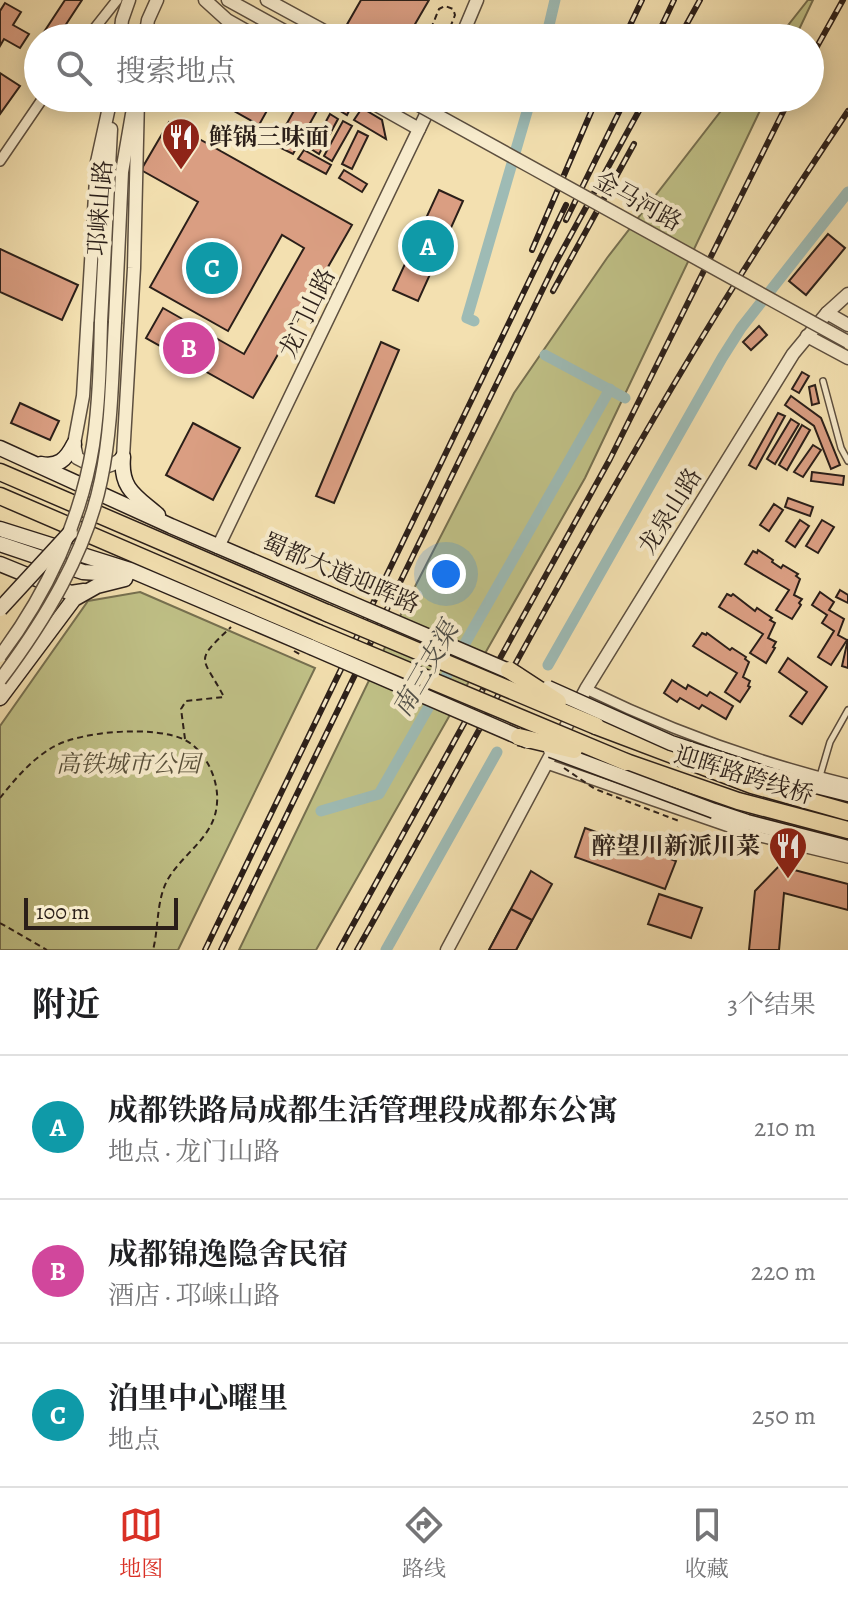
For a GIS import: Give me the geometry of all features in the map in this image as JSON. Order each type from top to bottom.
[{"type":"highway","name":"蜀都大道迎晖路","points":[[0,472],[634,742]]},
{"type":"highway","points":[[0,496],[315,640],[626,762],[714,811]]},
{"type":"highway","points":[[509,670],[596,726]]},
{"type":"highway","points":[[519,737],[626,762]]},
{"type":"highway","points":[[634,742],[729,764]]},
{"type":"highway","name":"迎晖路跨线桥","points":[[634,742],[752,785],[848,812]]},
{"type":"highway","name":"迎晖路跨线桥","points":[[626,762],[738,801],[848,830]]},
{"type":"main road","points":[[37,464],[52,466],[61,462],[74,444]]},
{"type":"main road","name":"蜀都大道迎晖路","points":[[0,448],[218,547],[509,670],[614,719],[729,764],[848,794]]},
{"type":"main road","points":[[123,457],[122,477],[126,485],[171,526]]},
{"type":"main road","points":[[0,529],[130,570],[192,595]]},
{"type":"main road","points":[[0,609],[70,533]]},
{"type":"main road","points":[[0,544],[83,572],[138,576],[192,595],[315,640],[519,737],[628,781],[747,822],[848,848]]},
{"type":"main road","points":[[0,564],[71,593],[138,576]]},
{"type":"main road","points":[[0,698],[74,599],[84,591]]},
{"type":"street","points":[[98,24],[117,0]]},
{"type":"street","points":[[122,24],[129,0]]},
{"type":"street","points":[[149,24],[157,0]]},
{"type":"street","points":[[205,0],[234,24]]},
{"type":"street","points":[[228,0],[272,24]]},
{"type":"street","points":[[267,0],[311,24]]},
{"type":"street","points":[[467,24],[477,0]]},
{"type":"street","points":[[0,161],[33,112]]},
{"type":"street","points":[[109,112],[97,162],[83,396],[74,444],[77,458],[100,468],[115,464],[123,457],[134,268],[136,112]]},
{"type":"street","name":"邛崃山路","points":[[0,656],[30,611],[70,533],[93,446],[111,112]]},
{"type":"street","name":"邛崃山路","points":[[0,680],[61,586],[91,520],[106,451],[122,172],[133,112]]},
{"type":"street","points":[[389,112],[419,129]]},
{"type":"street","name":"龙门山路","points":[[218,547],[427,112]]},
{"type":"street","name":"金马河路","points":[[431,112],[848,342]]},
{"type":"street","name":"龙泉山路","points":[[447,950],[586,689],[793,354],[827,313],[848,294]]},
{"type":"street","points":[[827,313],[848,325]]},
{"type":"street","points":[[807,336],[848,358]]},
{"type":"street","points":[[586,689],[654,722],[756,758],[848,784]]},
{"type":"street","points":[[547,764],[752,835],[848,858]]},
{"type":"lane","points":[[823,381],[841,448],[848,461]]},
{"type":"lane","points":[[819,777],[830,742],[848,710]]},
{"type":"path","points":[[433,24],[439,9],[445,6],[453,9],[455,15],[451,24]]},
{"type":"path","points":[[185,741],[181,709],[186,701],[224,697],[204,666],[203,657],[233,625]]},
{"type":"path","points":[[0,798],[43,755],[76,737],[141,732],[163,734],[185,741],[209,765],[217,789],[217,804],[214,818],[200,843],[167,881],[161,896],[153,950]]},
{"type":"path","points":[[0,923],[47,950]]},
{"type":"green space","points":[[808,0],[813,0],[802,24],[789,24]]},
{"type":"green space","points":[[720,112],[759,112],[585,478],[316,950],[239,950],[402,612],[514,393],[607,258]]},
{"type":"green space","name":"高铁城市公园","points":[[140,592],[315,668],[178,950],[0,950],[0,726],[88,601]]},
{"type":"building","points":[[65,0],[82,0],[66,24],[49,24]]},
{"type":"building","points":[[361,0],[429,0],[415,24],[347,24]]},
{"type":"building","points":[[5,3],[21,12],[13,25],[24,31],[24,42],[20,48],[4,39],[0,46],[0,11]]},
{"type":"building","points":[[0,73],[20,86],[0,114]]},
{"type":"building","points":[[236,112],[266,112],[259,125]]},
{"type":"building","points":[[293,112],[316,112],[293,154],[275,145]]},
{"type":"building","points":[[359,112],[369,112],[382,120],[386,139],[354,120]]},
{"type":"building","points":[[330,114],[338,119],[319,154],[311,149]]},
{"type":"building","points":[[343,121],[352,126],[332,161],[324,156]]},
{"type":"building","points":[[169,122],[352,225],[253,398],[146,338],[163,308],[244,354],[304,248],[282,235],[228,331],[150,287],[198,202],[141,170]]},
{"type":"building","points":[[358,131],[368,136],[352,169],[342,164]]},
{"type":"building","points":[[304,150],[331,165],[326,174],[298,159]]},
{"type":"building","points":[[344,170],[367,184],[362,192],[339,178]]},
{"type":"building","points":[[439,190],[463,201],[418,301],[393,290]]},
{"type":"building","points":[[828,234],[845,248],[806,295],[789,281]]},
{"type":"building","points":[[0,249],[78,285],[62,320],[0,292]]},
{"type":"building","points":[[759,326],[767,335],[751,350],[743,342]]},
{"type":"building","points":[[381,342],[399,350],[334,503],[316,496]]},
{"type":"building","points":[[802,372],[809,376],[799,393],[792,389]]},
{"type":"building","points":[[815,385],[819,403],[812,405],[809,387]]},
{"type":"building","points":[[791,396],[821,418],[840,465],[831,469],[814,426],[785,405]]},
{"type":"building","points":[[20,403],[59,421],[50,440],[11,423]]},
{"type":"building","points":[[778,413],[785,416],[756,469],[749,465]]},
{"type":"building","points":[[791,419],[799,424],[775,464],[767,459]]},
{"type":"building","points":[[193,423],[240,448],[213,500],[166,475]]},
{"type":"building","points":[[802,425],[810,430],[787,470],[779,465]]},
{"type":"building","points":[[813,445],[821,450],[803,477],[794,472]]},
{"type":"building","points":[[812,472],[844,476],[843,485],[811,481]]},
{"type":"building","points":[[788,498],[813,507],[810,516],[785,507]]},
{"type":"building","points":[[774,504],[783,510],[769,531],[760,525]]},
{"type":"building","points":[[800,520],[809,526],[795,547],[786,541]]},
{"type":"building","points":[[822,520],[834,527],[818,553],[806,546]]},
{"type":"building","points":[[758,550],[781,568],[783,565],[798,574],[796,576],[800,579],[794,595],[802,599],[792,619],[776,610],[789,590],[745,564],[753,551],[757,553]]},
{"type":"building","points":[[840,590],[848,595],[848,603],[836,597]]},
{"type":"building","points":[[820,592],[834,602],[829,610],[844,619],[838,635],[847,640],[831,665],[818,657],[834,631],[822,623],[827,615],[812,605]]},
{"type":"building","points":[[727,594],[733,594],[755,611],[757,608],[775,623],[768,638],[776,642],[775,648],[766,663],[750,653],[763,634],[719,607]]},
{"type":"building","points":[[702,633],[707,633],[730,650],[732,648],[749,662],[743,677],[750,681],[750,687],[740,702],[725,692],[737,673],[693,646]]},
{"type":"building","points":[[848,639],[848,668],[842,666]]},
{"type":"building","points":[[788,658],[827,687],[802,724],[790,716],[807,692],[779,672]]},
{"type":"building","points":[[672,680],[707,696],[710,692],[733,706],[726,719],[702,705],[699,709],[680,698],[677,702],[664,693]]},
{"type":"building","points":[[585,828],[676,861],[665,889],[575,857]]},
{"type":"building","points":[[779,866],[848,884],[848,910],[784,893],[779,950],[749,950],[755,891]]},
{"type":"building","points":[[531,871],[552,884],[516,950],[489,950]]},
{"type":"building","points":[[659,894],[702,908],[691,938],[648,924]]},
{"type":"building","points":[[511,909],[532,920],[516,950],[489,950]]},
{"type":"waterway","points":[[549,24],[555,0]]},
{"type":"waterway","points":[[474,321],[467,318],[527,112]]},
{"type":"waterway","points":[[548,665],[741,328],[848,192]]},
{"type":"waterway","points":[[545,355],[625,398]]},
{"type":"waterway","name":"南三支渠","points":[[321,811],[379,794],[610,389]]},
{"type":"waterway","points":[[386,950],[497,752]]},
{"type":"railway","points":[[631,24],[642,0]]},
{"type":"railway","points":[[663,24],[674,0]]},
{"type":"railway","points":[[687,24],[700,0]]},
{"type":"railway","points":[[824,34],[843,0]]},
{"type":"railway","points":[[357,950],[578,550],[670,391],[749,262],[848,111]]},
{"type":"railway","points":[[532,250],[591,112]]},
{"type":"railway","points":[[566,220],[619,112]]},
{"type":"railway","points":[[221,950],[556,262],[638,112]]},
{"type":"railway","points":[[339,950],[610,459],[783,112]]},
{"type":"railway","points":[[553,291],[634,144]]},
{"type":"railway","points":[[205,950],[566,205]]},
{"type":"place","name":"鲜锅三味面","points":[[181,171]]},
{"type":"place","name":"成都铁路局成都生活管理段成都东公寓","points":[[428,246]]},
{"type":"place","name":"泊里中心曜里","points":[[212,268]]},
{"type":"place","name":"成都锦逸隐舍民宿","points":[[189,348]]},
{"type":"place","name":"醉望川新派川菜","points":[[788,880]]}]
